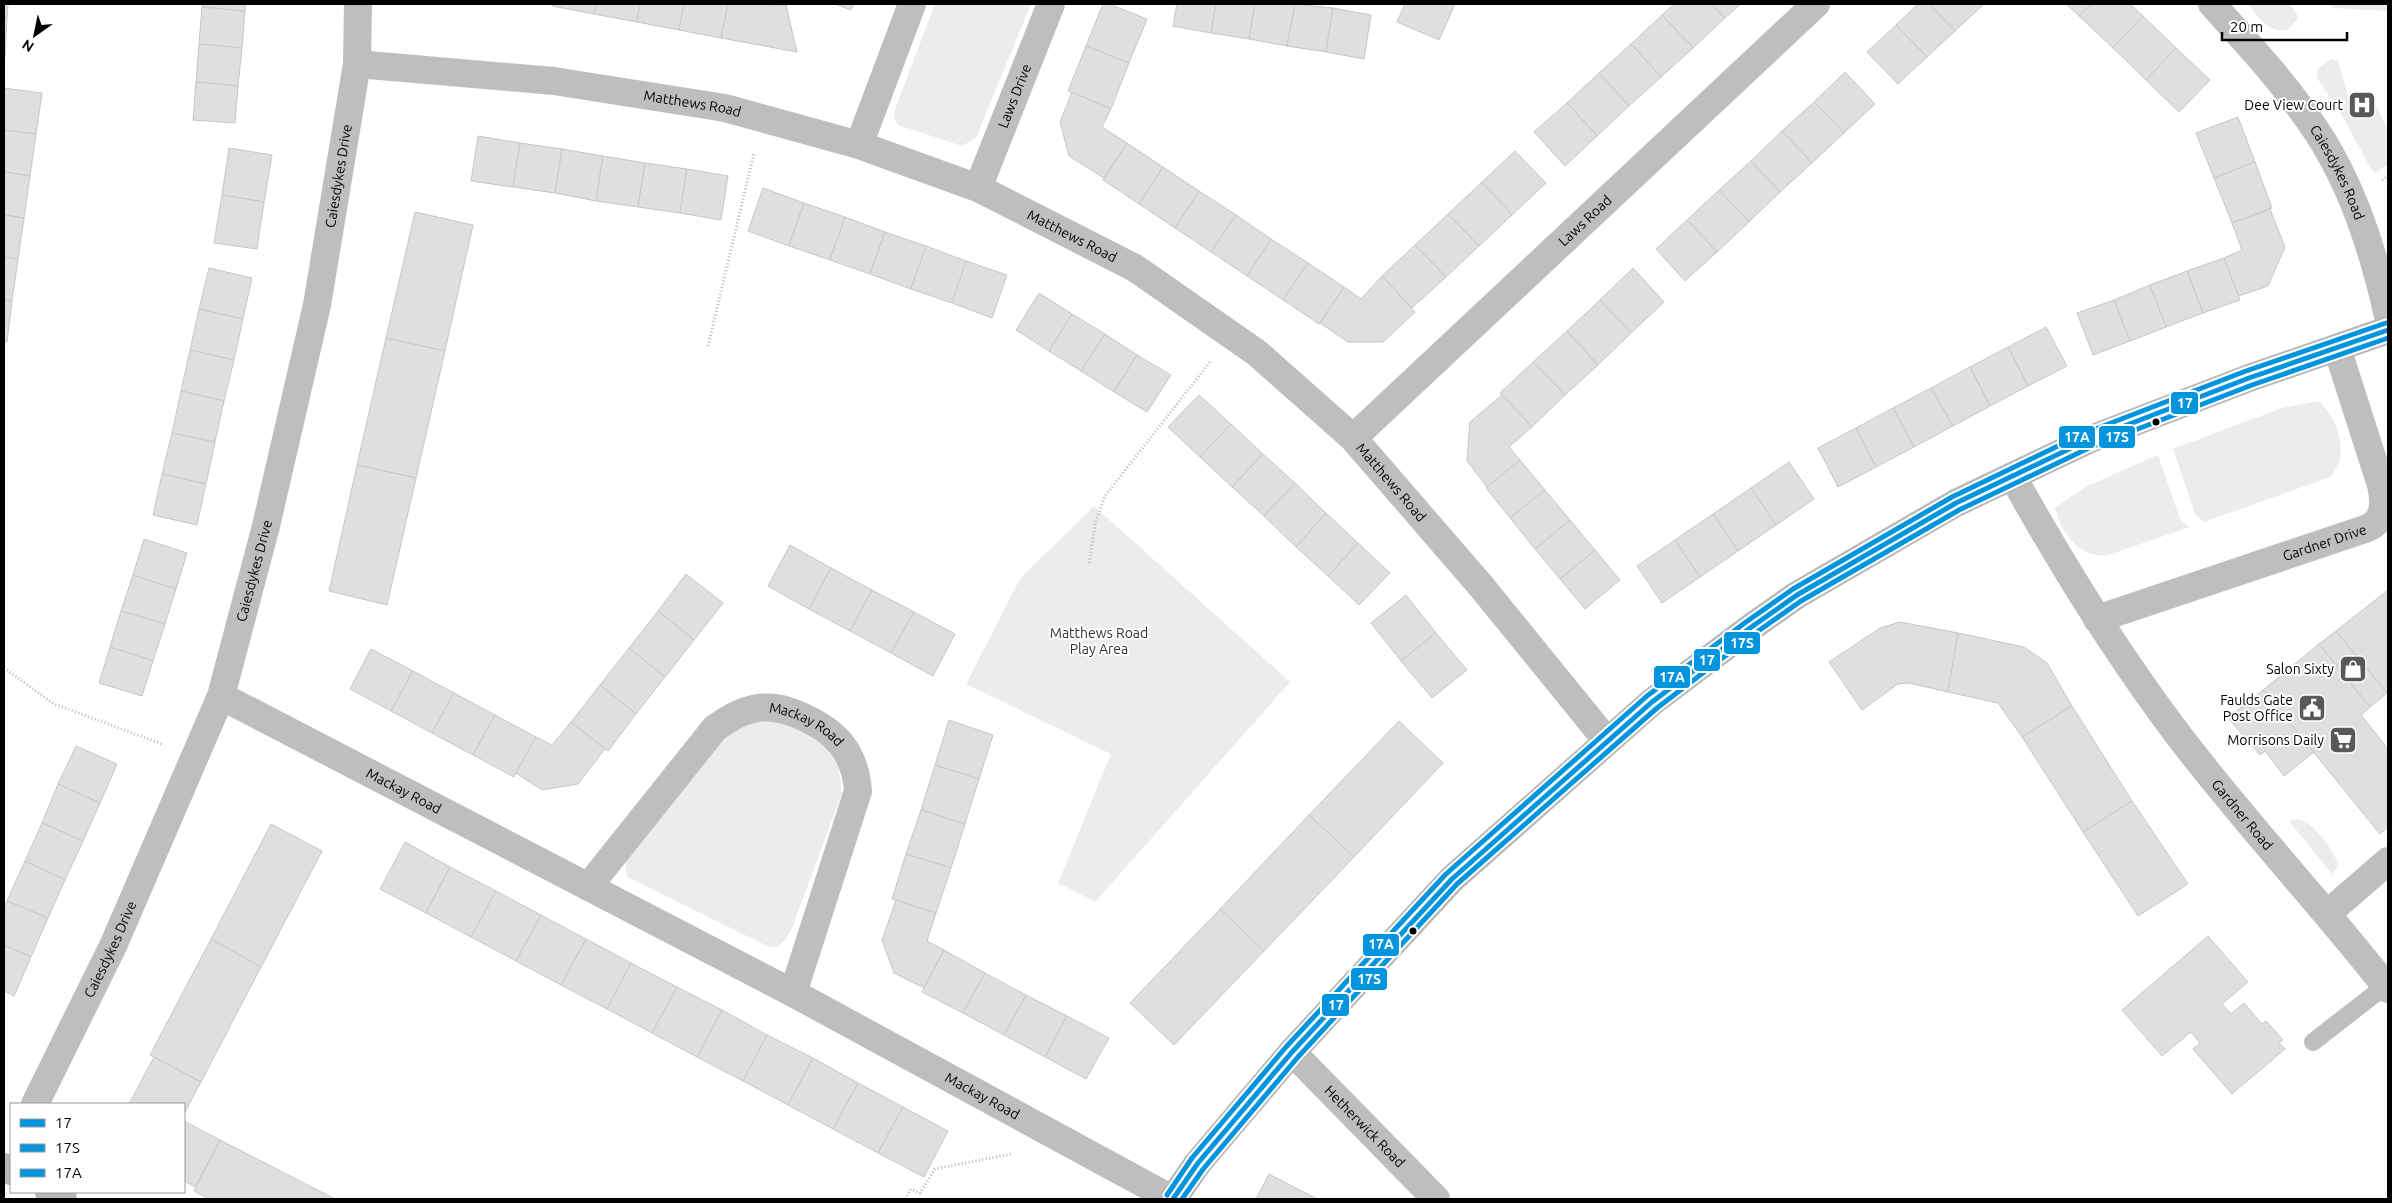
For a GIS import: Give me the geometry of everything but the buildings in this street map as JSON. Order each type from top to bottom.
[{"type":"street","name":"Caiesdykes Drive","points":[[35,1103],[113,946],[222,696],[266,526],[317,305],[357,64],[358,4]]},
{"type":"street","points":[[859,145],[912,4]]},
{"type":"street","name":"Laws Drive","points":[[978,188],[1051,4]]},
{"type":"street","name":"Laws Road","points":[[1353,438],[1816,4]]},
{"type":"street","name":"Caiesdykes Road","points":[[2212,4],[2278,79],[2312,124],[2328,150],[2341,174],[2368,239],[2388,316]]},
{"type":"street","name":"Matthews Road","points":[[357,64],[554,81],[725,108],[859,145],[978,188],[1135,268],[1257,353],[1353,438],[1481,586],[1607,741]]},
{"type":"street","points":[[1172,1199],[1198,1163],[1292,1052],[1452,879],[1607,741],[1676,684],[1750,628],[1797,595],[1956,504],[2097,436],[2249,378],[2388,330]]},
{"type":"street","name":"Gardner Drive","points":[[2097,618],[2365,529],[2376,523],[2380,517],[2383,504],[2381,485],[2337,348]]},
{"type":"street","name":"Gardner Road","points":[[2013,477],[2052,547],[2097,618],[2177,733],[2328,913],[2387,988]]},
{"type":"street","name":"Mackay Road","points":[[222,696],[793,993],[1172,1199]]},
{"type":"street","name":"Mackay Road","points":[[588,887],[715,728],[734,715],[753,709],[774,707],[793,712],[813,721],[828,729],[841,743],[852,761],[857,776],[858,791],[793,993]]},
{"type":"street","points":[[2328,913],[2388,861]]},
{"type":"street","name":"Hetherwick Road","points":[[1292,1052],[1436,1199]]},
{"type":"street","points":[[4,1167],[10,1154]]},
{"type":"street","points":[[51,1193],[63,1199]]},
{"type":"lane","points":[[2313,1042],[2387,988]]},
{"type":"path","points":[[708,346],[762,118]]},
{"type":"path","points":[[1089,563],[1096,520],[1105,496],[1231,336]]},
{"type":"path","points":[[4,668],[54,704],[195,756]]},
{"type":"path","points":[[905,1199],[911,1189],[920,1193],[935,1169],[1024,1152],[1040,1126]]},
{"type":"green space","points":[[935,4],[1031,4],[976,138],[962,146],[898,125],[894,118],[895,109]]},
{"type":"green space","points":[[2247,4],[2289,4],[2297,14],[2297,20],[2287,30],[2281,31],[2269,27]]},
{"type":"green space","points":[[2329,4],[2388,4],[2388,11],[2334,8]]},
{"type":"green space","points":[[2331,59],[2338,61],[2349,99],[2370,94],[2388,129],[2388,165],[2374,173],[2339,110],[2317,78],[2318,69]]},
{"type":"green space","points":[[2319,401],[2332,418],[2340,438],[2340,459],[2330,477],[2204,522],[2195,514],[2173,449],[2282,408]]},
{"type":"green space","points":[[2158,455],[2180,519],[2190,527],[2108,555],[2097,555],[2088,552],[2073,542],[2062,526],[2055,508],[2087,486]]},
{"type":"green space","name":"Matthews Road Play Area","points":[[1094,506],[1290,682],[1095,902],[1058,883],[1111,754],[966,684],[1020,579]]},
{"type":"green space","points":[[753,718],[796,721],[837,755],[842,793],[792,928],[786,939],[777,947],[769,947],[628,877],[625,869],[627,858],[726,732]]},
{"type":"green space","points":[[2298,819],[2310,825],[2332,852],[2338,865],[2332,874],[2289,821]]},
{"type":"transit line","name":"17A","points":[[1167,1195],[1192,1158],[1286,1047],[1446,874],[1647,696],[1746,622],[1793,589],[1952,497],[2085,433],[2246,371],[2386,323]]},
{"type":"transit line","name":"17","points":[[1173,1199],[1198,1163],[1292,1052],[1452,879],[1652,702],[1750,628],[1797,595],[1956,503],[2088,440],[2249,378],[2388,330]]},
{"type":"transit line","name":"17S","points":[[1182,1199],[1204,1168],[1298,1057],[1457,884],[1657,708],[1754,634],[1801,601],[1959,510],[2091,447],[2252,385],[2388,338]]},
{"type":"place","name":"Dee View Court","points":[[2362,105]]},
{"type":"place","name":"Salon Sixty","points":[[2353,669]]},
{"type":"place","name":"Faulds Gate Post Office","points":[[2312,708]]},
{"type":"place","name":"Morrisons Daily","points":[[2343,740]]}]
